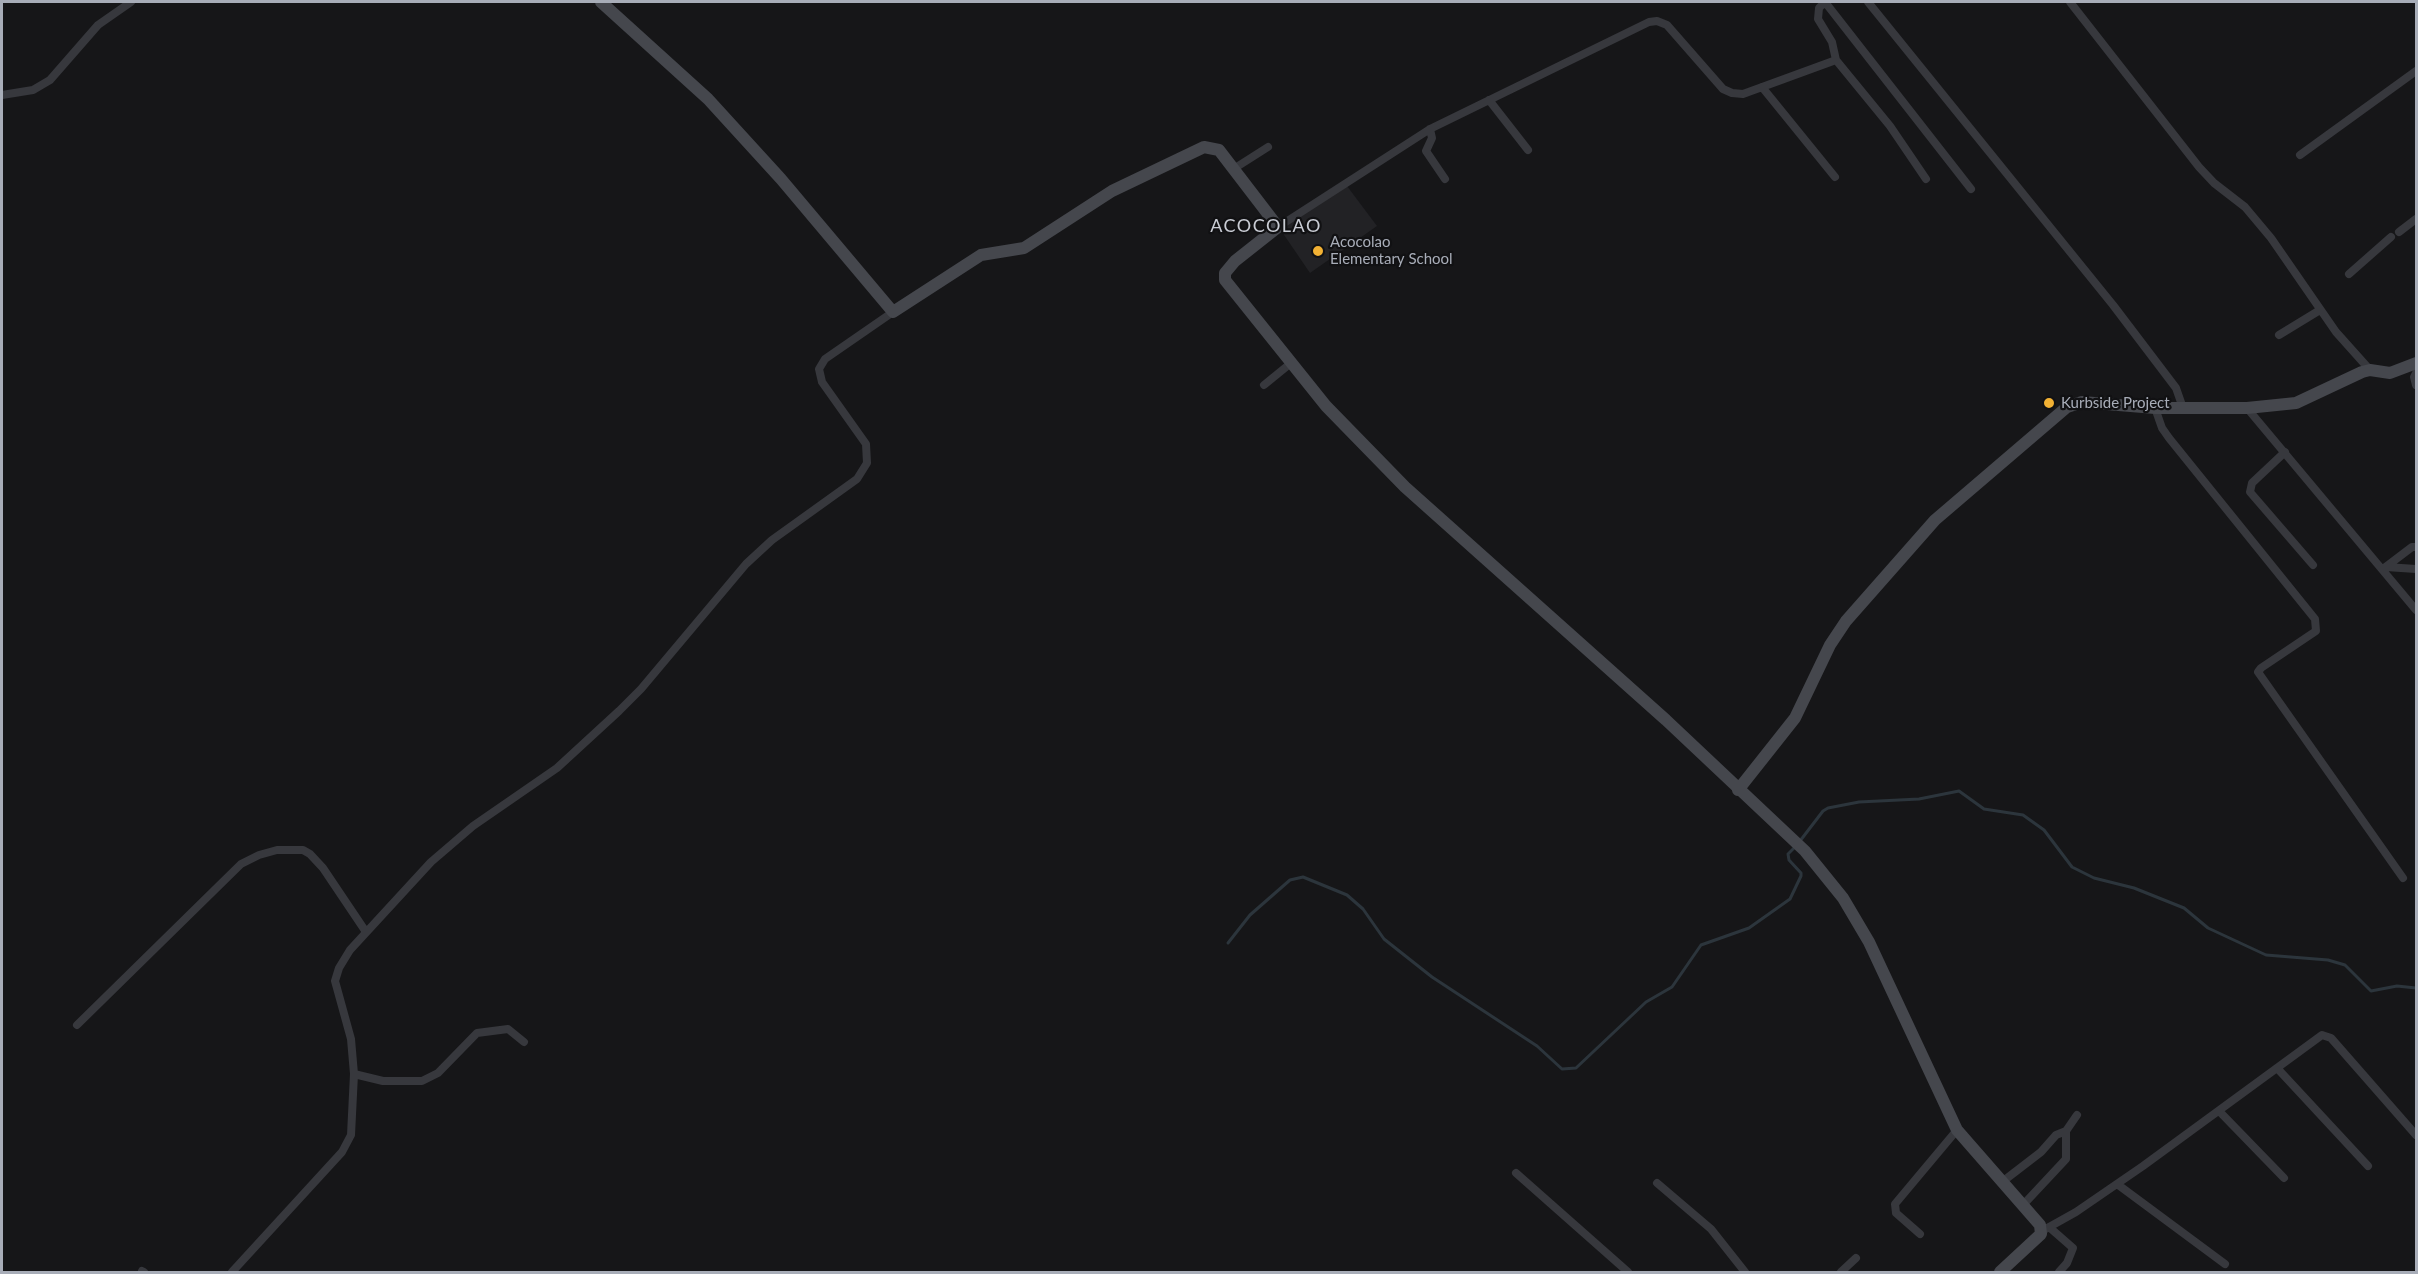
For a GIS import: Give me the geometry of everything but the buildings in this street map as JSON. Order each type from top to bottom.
[{"type":"street","points":[[2,95],[33,90],[50,80],[98,25],[131,2]]},
{"type":"street","points":[[601,2],[708,99],[772,169],[893,312]]},
{"type":"street","points":[[1926,178],[1890,126],[1836,60],[1835,48],[1817,14],[1825,2],[1971,189]]},
{"type":"street","points":[[1869,2],[2113,305],[2176,388],[2184,408]]},
{"type":"street","points":[[2070,2],[2199,166],[2214,183],[2245,207],[2271,238],[2320,310],[2370,370]]},
{"type":"street","points":[[1836,60],[1743,94],[1728,92],[1672,30],[1657,21],[1644,24],[1430,129],[1278,227],[1241,255],[1225,276],[1229,287],[1348,432],[1405,488],[1666,720],[1804,851],[1843,898],[1869,942],[1957,1130],[2046,1229],[2073,1248],[2067,1263],[2059,1272]]},
{"type":"street","points":[[2300,155],[2416,71]]},
{"type":"street","points":[[1762,87],[1835,177]]},
{"type":"street","points":[[1489,100],[1528,150]]},
{"type":"street","points":[[1430,129],[1432,138],[1426,151],[1445,178]]},
{"type":"street","points":[[232,1272],[342,1152],[351,1136],[354,1074],[351,1039],[335,981],[339,968],[350,950],[431,862],[473,826],[557,768],[619,711],[746,564],[772,540],[857,479],[867,463],[866,444],[822,382],[819,369],[825,359],[975,258],[1024,248],[1104,196],[1204,147],[1211,146],[1220,150],[1278,227]]},
{"type":"street","points":[[1235,168],[1268,147]]},
{"type":"street","points":[[2399,232],[2416,219]]},
{"type":"street","points":[[2349,274],[2391,237]]},
{"type":"street","points":[[2279,335],[2320,310]]},
{"type":"street","points":[[1264,385],[1291,363]]},
{"type":"street","points":[[1738,790],[1795,718],[1839,631],[1943,512],[2074,404],[2082,402],[2155,408],[2247,408],[2308,399],[2370,370],[2390,373],[2416,363]]},
{"type":"street","points":[[2416,373],[2414,377],[2416,385]]},
{"type":"street","points":[[2155,408],[2162,429],[2315,619],[2316,631],[2258,672],[2403,878]]},
{"type":"street","points":[[2247,408],[2384,568],[2416,610]]},
{"type":"street","points":[[2285,453],[2252,483],[2250,492],[2313,565]]},
{"type":"street","points":[[2384,568],[2412,547],[2416,547]]},
{"type":"street","points":[[2384,568],[2416,569]]},
{"type":"street","points":[[77,1025],[241,864],[259,855],[277,850],[303,850],[310,854],[323,868],[366,932]]},
{"type":"street","points":[[354,1074],[383,1081],[422,1082],[438,1072],[477,1033],[508,1029],[524,1042]]},
{"type":"street","points":[[2000,1272],[2046,1229],[2116,1184],[2322,1035],[2327,1035],[2416,1135]]},
{"type":"street","points":[[2277,1068],[2368,1166]]},
{"type":"street","points":[[2219,1110],[2284,1178]]},
{"type":"street","points":[[2023,1205],[2066,1159],[2066,1131],[2077,1115]]},
{"type":"street","points":[[1920,1234],[1896,1213],[1895,1204],[1957,1130]]},
{"type":"street","points":[[2002,1182],[2041,1152],[2055,1135],[2066,1131]]},
{"type":"street","points":[[1516,1173],[1628,1272]]},
{"type":"street","points":[[1657,1184],[1711,1229],[1744,1272]]},
{"type":"street","points":[[2116,1184],[2225,1264]]},
{"type":"street","points":[[1841,1272],[1856,1257]]},
{"type":"shaded area","name":"Acocolao Elementary School","points":[[1347,186],[1377,226],[1310,273],[1280,229]]},
{"type":"waterway","points":[[1800,841],[1823,811],[1828,808],[1859,802],[1919,799],[1959,791],[1984,809],[2023,815],[2044,830],[2072,867],[2094,878],[2134,888],[2184,908],[2208,928],[2266,955],[2328,960],[2345,965],[2371,991],[2397,986],[2416,988]]},
{"type":"waterway","points":[[1228,943],[1250,915],[1290,880],[1303,877],[1347,895],[1363,909],[1384,939],[1432,977],[1537,1046],[1562,1069],[1576,1068],[1646,1002],[1672,987],[1701,945],[1749,928],[1790,899],[1801,876],[1789,860],[1788,854],[1796,846]]},
{"type":"place","name":"Acocolao Elementary School","points":[[1318,251]]},
{"type":"place","name":"Kurbside Project","points":[[2049,403]]},
{"type":"district","name":"ACOCOLAO","points":[[1266,226]]}]
